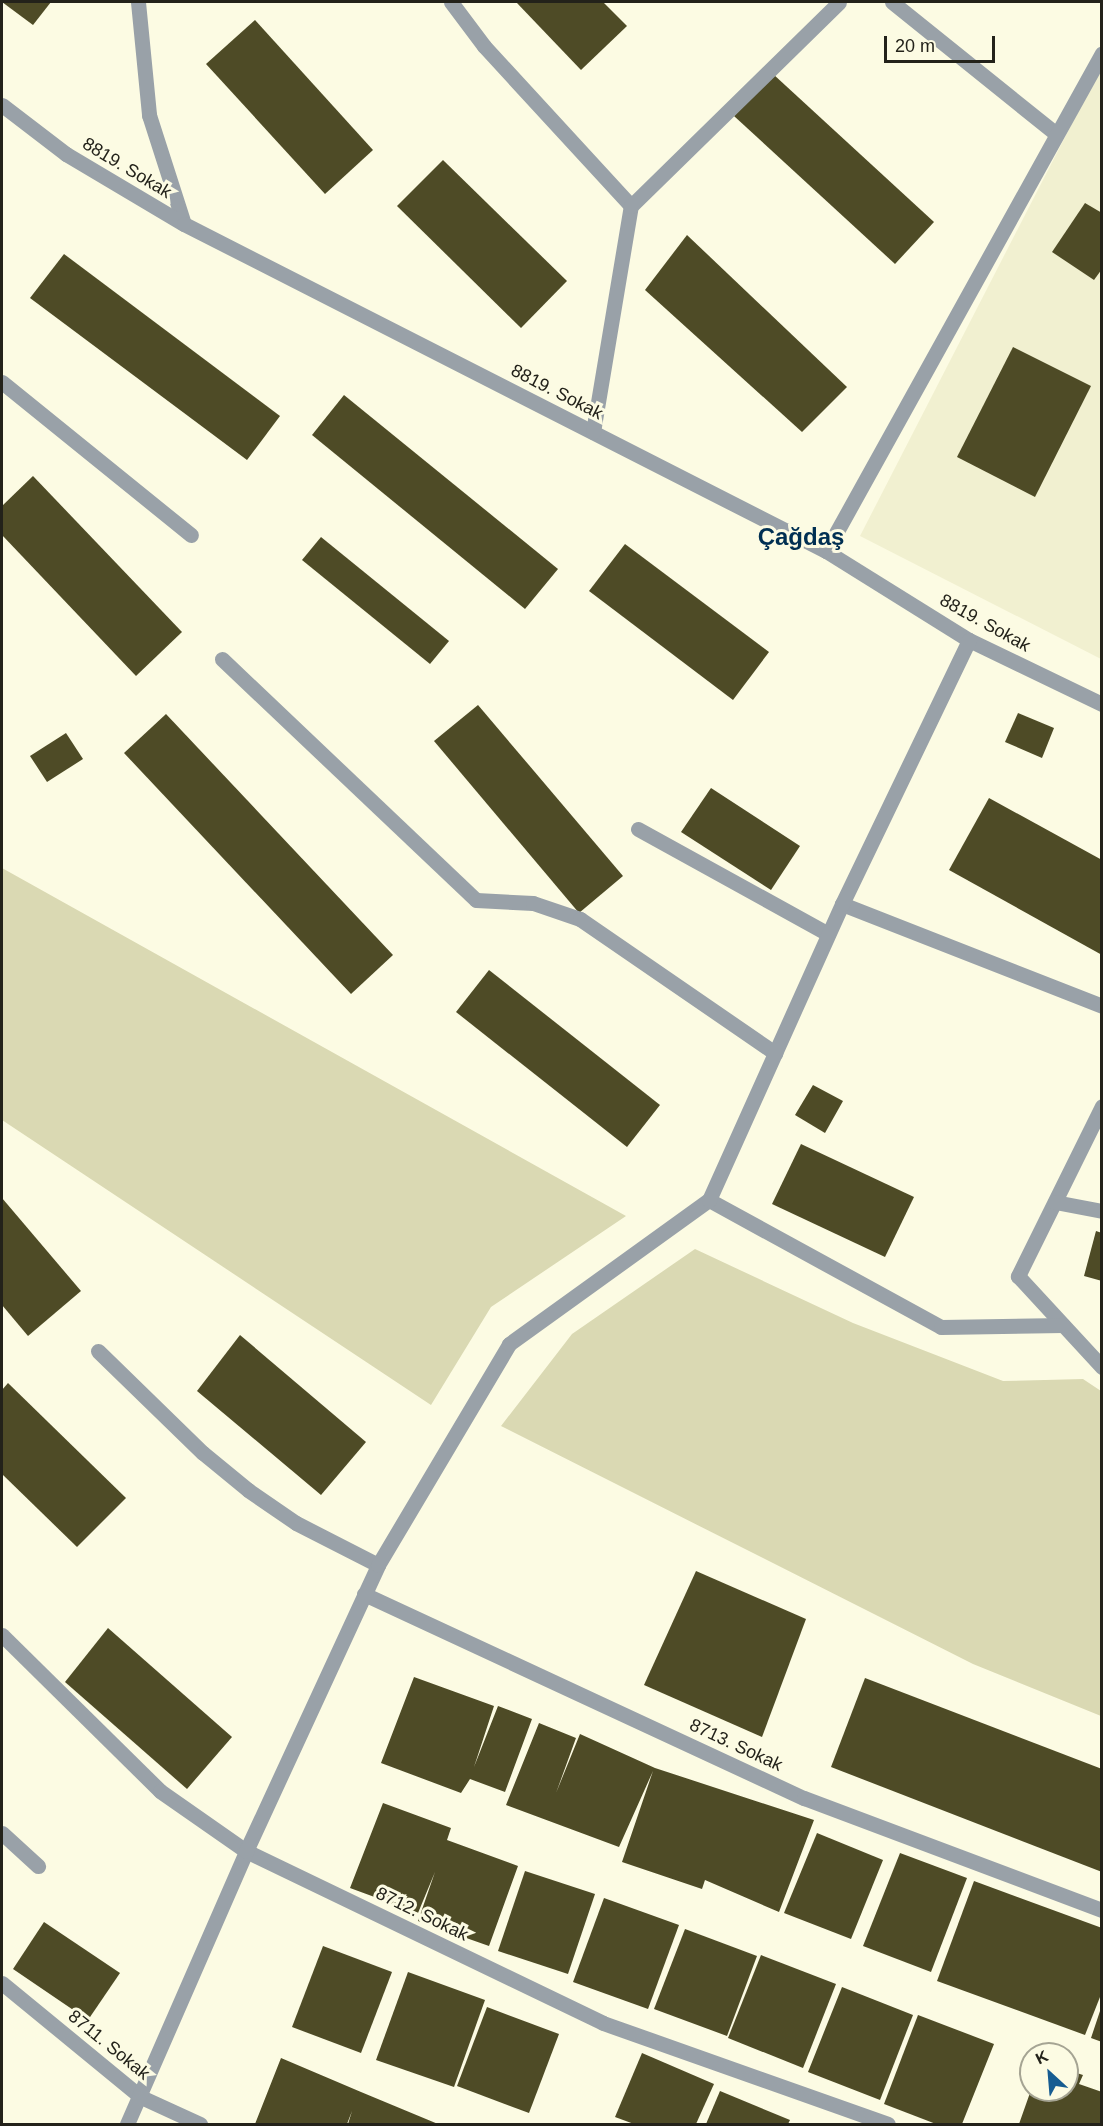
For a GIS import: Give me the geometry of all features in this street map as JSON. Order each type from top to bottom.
[{"type":"street","points":[[138,2],[149,115],[183,224]]},
{"type":"street","points":[[451,2],[484,46],[632,206]]},
{"type":"street","points":[[593,432],[632,206],[839,2]]},
{"type":"street","points":[[892,2],[1056,134]]},
{"type":"street","points":[[826,551],[1101,53]]},
{"type":"street","name":"8819. Sokak","points":[[2,105],[66,154],[183,224],[826,551],[969,639],[1101,704]]},
{"type":"street","points":[[2,382],[192,535]]},
{"type":"street","points":[[127,2124],[141,2097],[246,1851],[378,1566],[509,1344],[709,1200],[828,934],[969,639]]},
{"type":"street","points":[[222,658],[476,900],[533,903],[580,919],[775,1053]]},
{"type":"street","points":[[639,829],[828,934]]},
{"type":"street","points":[[842,904],[1101,1006]]},
{"type":"street","points":[[1101,1106],[1018,1276],[1101,1368]]},
{"type":"street","points":[[709,1200],[941,1327],[1063,1325]]},
{"type":"street","points":[[1055,1202],[1101,1210]]},
{"type":"street","points":[[98,1351],[203,1453],[248,1490],[296,1523],[378,1566]]},
{"type":"street","name":"8713. Sokak","points":[[364,1594],[804,1798],[1101,1910]]},
{"type":"street","name":"8712. Sokak","points":[[2,1635],[160,1791],[246,1851],[603,2023],[888,2124]]},
{"type":"street","points":[[2,1833],[38,1866]]},
{"type":"street","name":"8711. Sokak","points":[[2,1983],[141,2097],[200,2124]]},
{"type":"shaded area","points":[[1101,67],[1101,659],[860,536]]},
{"type":"shaded area","points":[[2,868],[626,1216],[491,1307],[431,1405],[2,1120]]},
{"type":"shaded area","points":[[695,1249],[853,1323],[1003,1381],[1083,1379],[1101,1391],[1101,1716],[973,1664],[501,1426],[572,1334]]},
{"type":"building","points":[[2,2],[51,2],[33,25]]},
{"type":"building","points":[[516,2],[603,2],[627,26],[581,70]]},
{"type":"building","points":[[255,20],[373,150],[325,194],[206,64]]},
{"type":"building","points":[[773,74],[934,222],[895,264],[734,116]]},
{"type":"building","points":[[443,160],[567,281],[521,328],[397,206]]},
{"type":"building","points":[[1085,203],[1102,213],[1102,269],[1094,280],[1052,252]]},
{"type":"building","points":[[687,235],[847,387],[802,432],[645,290]]},
{"type":"building","points":[[64,254],[280,416],[247,460],[30,298]]},
{"type":"building","points":[[1013,347],[1091,386],[1035,497],[957,457]]},
{"type":"building","points":[[344,395],[558,569],[525,609],[312,435]]},
{"type":"building","points":[[33,476],[182,632],[136,676],[2,535],[2,506]]},
{"type":"building","points":[[321,537],[449,641],[430,664],[302,560]]},
{"type":"building","points":[[625,544],[769,652],[733,700],[589,591]]},
{"type":"building","points":[[478,705],[623,876],[579,913],[434,741]]},
{"type":"building","points":[[1018,713],[1054,728],[1042,758],[1005,742]]},
{"type":"building","points":[[166,714],[393,955],[351,994],[124,753]]},
{"type":"building","points":[[66,733],[83,759],[47,782],[30,756]]},
{"type":"building","points":[[711,788],[800,846],[771,890],[681,832]]},
{"type":"building","points":[[989,798],[1102,860],[1102,955],[949,870]]},
{"type":"building","points":[[489,970],[660,1105],[627,1147],[456,1012]]},
{"type":"building","points":[[813,1085],[843,1101],[825,1133],[795,1115]]},
{"type":"building","points":[[801,1144],[914,1197],[885,1257],[772,1204]]},
{"type":"building","points":[[2,1198],[81,1291],[28,1336],[2,1305]]},
{"type":"building","points":[[1096,1231],[1102,1233],[1102,1281],[1084,1276]]},
{"type":"building","points":[[240,1335],[366,1442],[321,1495],[197,1391]]},
{"type":"building","points":[[8,1383],[126,1498],[77,1547],[2,1474],[2,1390]]},
{"type":"building","points":[[696,1571],[806,1619],[762,1737],[644,1685]]},
{"type":"building","points":[[108,1628],[232,1737],[187,1789],[65,1682]]},
{"type":"building","points":[[414,1677],[494,1706],[474,1767],[498,1706],[532,1719],[505,1792],[470,1779],[461,1793],[381,1763]]},
{"type":"building","points":[[865,1678],[1102,1769],[1102,1872],[831,1767]]},
{"type":"building","points":[[539,1723],[576,1738],[556,1793],[580,1734],[655,1768],[814,1820],[779,1912],[705,1880],[702,1889],[622,1862],[653,1771],[619,1847],[506,1805]]},
{"type":"building","points":[[383,1803],[451,1828],[447,1840],[518,1866],[489,1946],[418,1921],[435,1872],[418,1913],[350,1888]]},
{"type":"building","points":[[817,1833],[883,1860],[851,1939],[784,1913]]},
{"type":"building","points":[[900,1853],[967,1878],[931,1972],[863,1946]]},
{"type":"building","points":[[525,1871],[595,1894],[568,1974],[498,1951]]},
{"type":"building","points":[[974,1881],[1102,1928],[1102,1992],[1085,2035],[937,1981]]},
{"type":"building","points":[[604,1898],[679,1925],[648,2009],[573,1982]]},
{"type":"building","points":[[44,1922],[120,1973],[88,2020],[13,1969]]},
{"type":"building","points":[[685,1929],[757,1956],[727,2036],[654,2009]]},
{"type":"building","points":[[323,1946],[392,1972],[361,2053],[292,2027]]},
{"type":"building","points":[[761,1955],[836,1984],[803,2068],[728,2038]]},
{"type":"building","points":[[408,1972],[485,2000],[454,2087],[376,2060]]},
{"type":"building","points":[[842,1987],[913,2015],[880,2100],[808,2072]]},
{"type":"building","points":[[487,2007],[559,2034],[529,2113],[457,2086]]},
{"type":"building","points":[[1102,2008],[1102,2042],[1091,2038]]},
{"type":"building","points":[[918,2015],[994,2044],[962,2124],[936,2124],[884,2104]]},
{"type":"building","points":[[642,2053],[714,2084],[696,2124],[634,2124],[615,2117]]},
{"type":"building","points":[[281,2058],[438,2124],[348,2124],[352,2111],[347,2124],[255,2124]]},
{"type":"building","points":[[1079,2084],[1102,2092],[1102,2124],[1019,2124],[1027,2102],[1079,2102]]},
{"type":"building","points":[[720,2091],[790,2120],[788,2124],[706,2124]]},
{"type":"district","name":"Çağdaş","points":[[801,537]]}]
